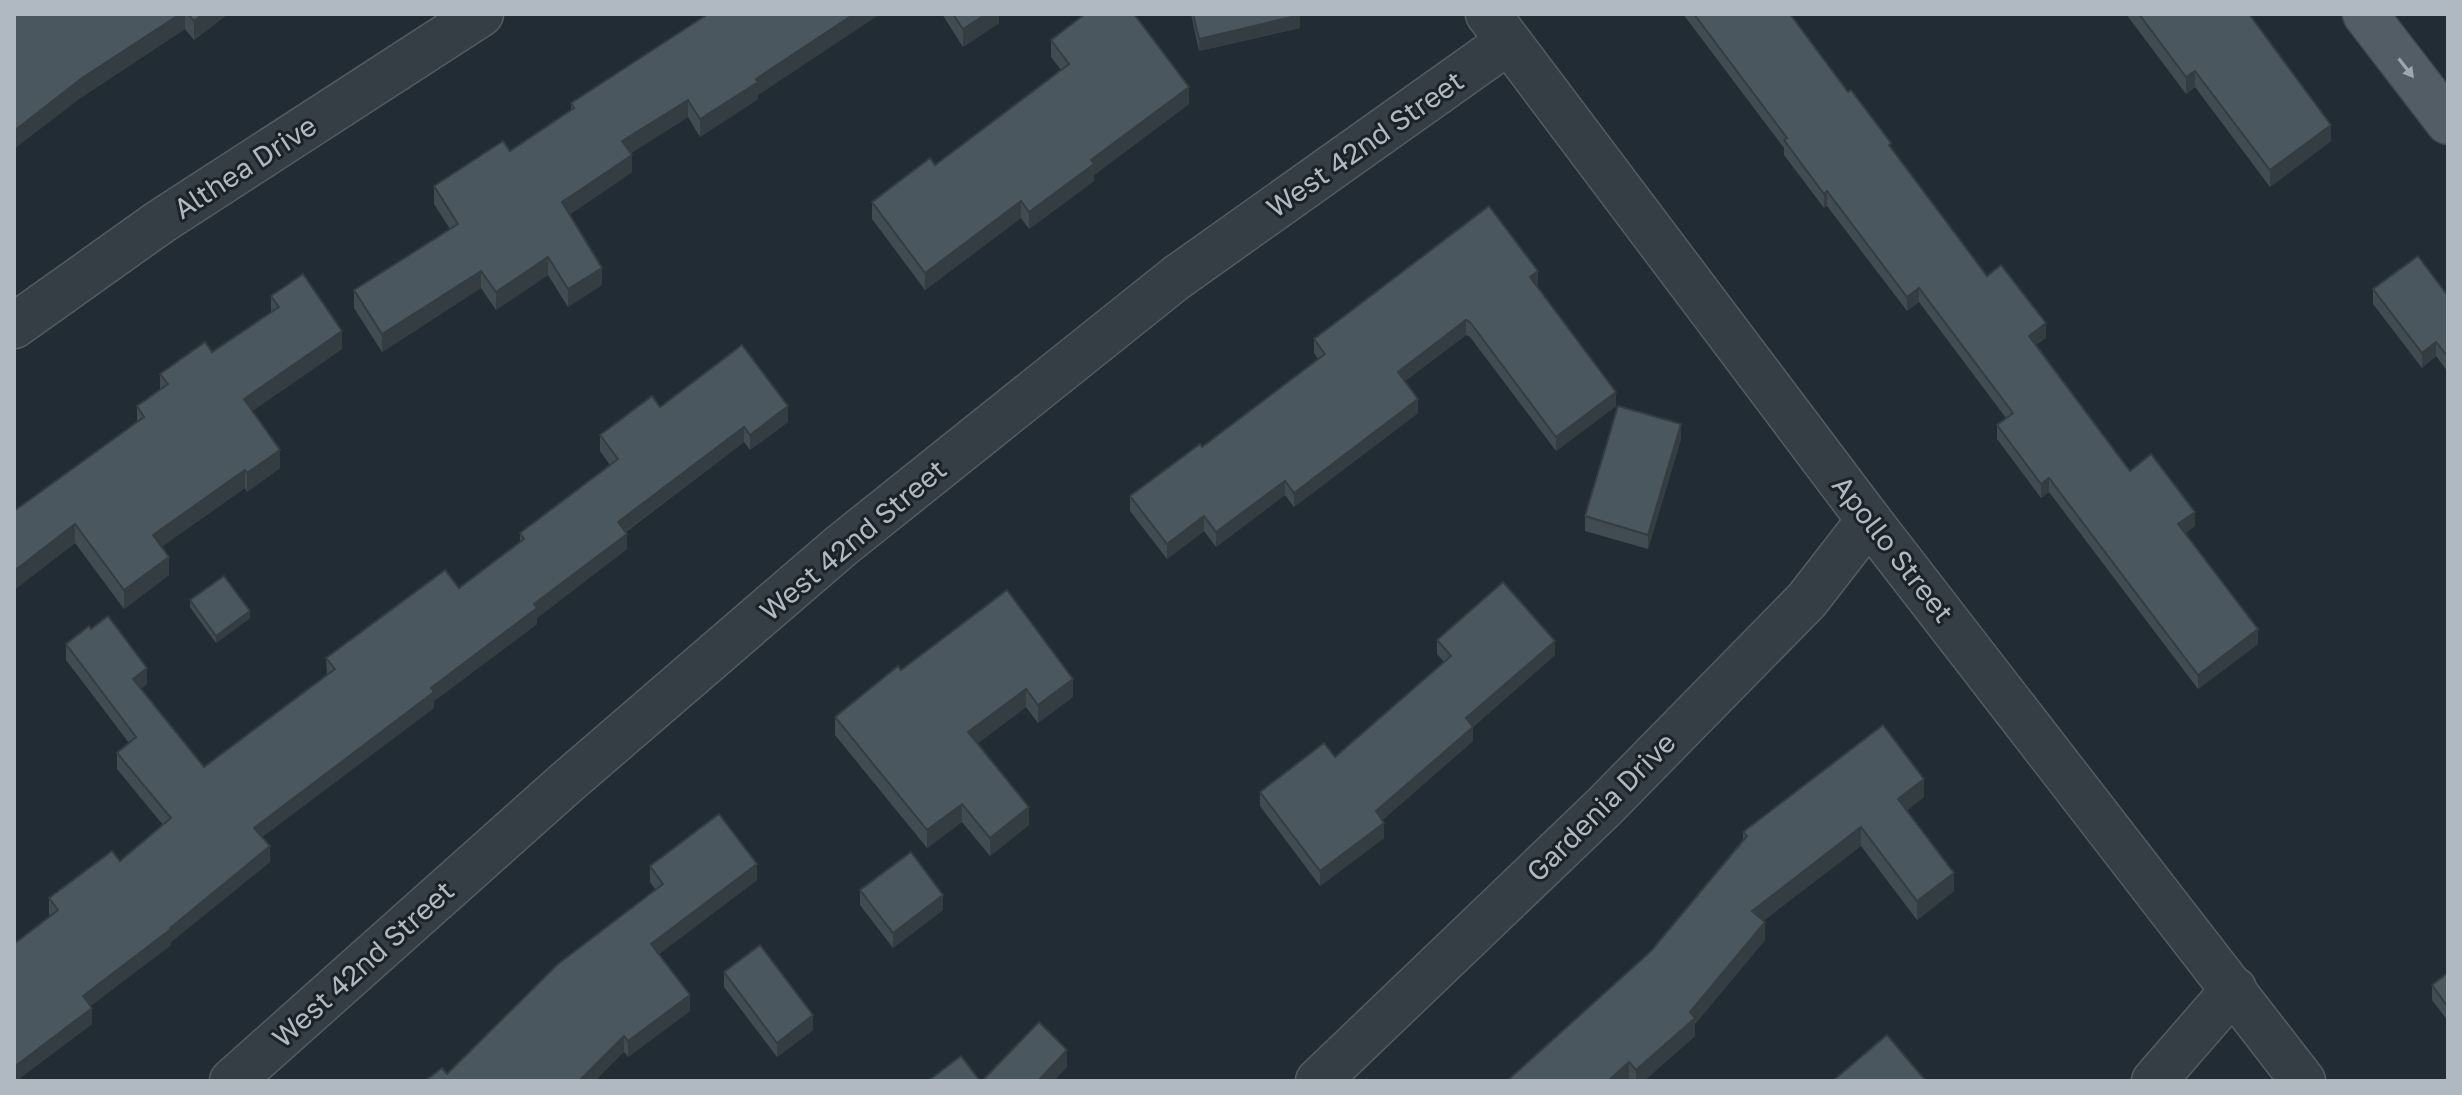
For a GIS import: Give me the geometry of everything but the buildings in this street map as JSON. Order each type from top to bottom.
[{"type":"main road","points":[[2365,14],[2448,122]]},
{"type":"street","name":"Althea Drive","points":[[14,326],[160,222],[481,14]]},
{"type":"street","name":"Apollo Street","points":[[1498,28],[1869,520],[2303,1081]]},
{"type":"street","name":"West 42nd Street","points":[[232,1081],[566,783],[841,546],[1176,278],[1498,28]]},
{"type":"street","name":"Gardenia Drive","points":[[1318,1081],[1604,807],[1807,600],[1869,520]]},
{"type":"street","points":[[2154,1081],[2234,989]]}]
